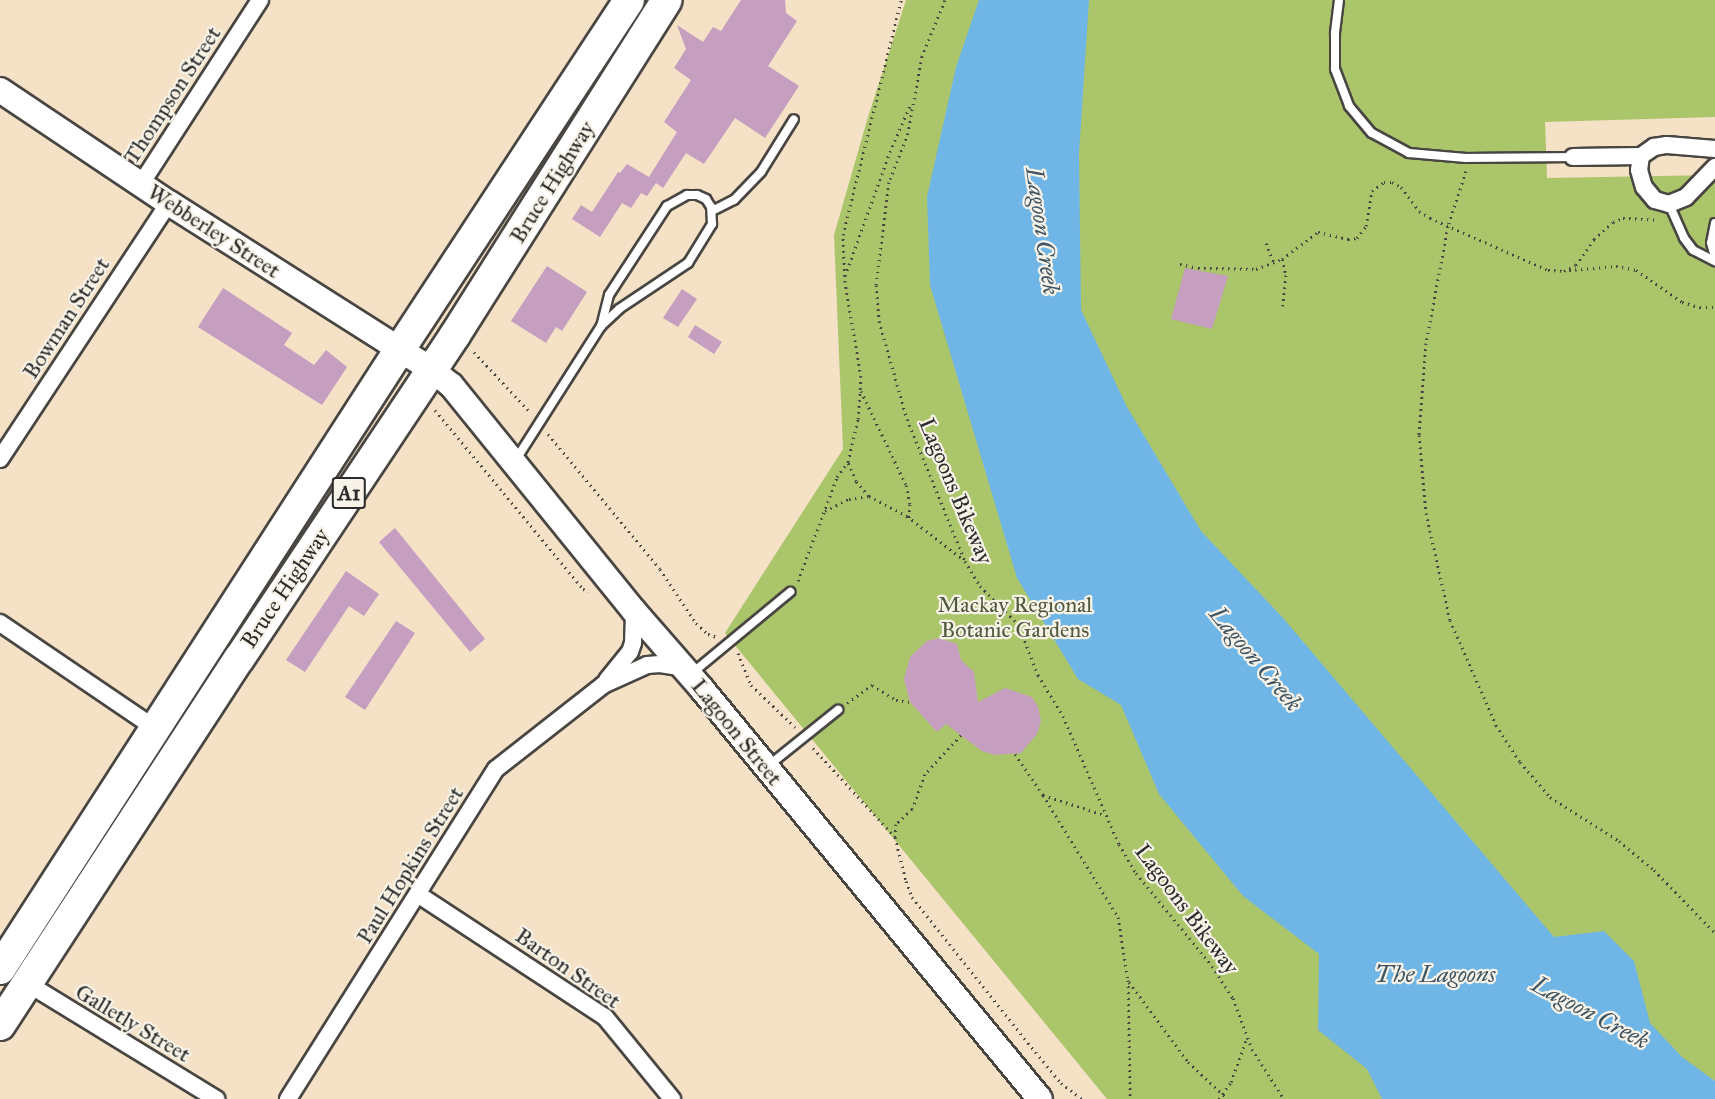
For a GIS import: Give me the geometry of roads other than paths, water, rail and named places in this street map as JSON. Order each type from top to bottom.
[{"type":"highway","name":"Bruce Highway","points":[[1,965],[629,0]]},
{"type":"highway","name":"Bruce Highway","points":[[0,1025],[431,369],[667,0]]},
{"type":"main road","name":"Webberley Street","points":[[0,90],[169,203],[431,369]]},
{"type":"main road","name":"Lagoon Street","points":[[431,369],[451,385],[634,611],[1040,1099]]},
{"type":"street","name":"Thompson Street","points":[[141,184],[261,0]]},
{"type":"street","points":[[1573,157],[1641,156],[1654,147],[1667,145],[1715,149]]},
{"type":"street","points":[[1641,156],[1639,170],[1644,187],[1655,200],[1669,204],[1686,197],[1715,167]]},
{"type":"street","name":"Bowman Street","points":[[0,459],[169,203]]},
{"type":"street","name":"Paul Hopkins Street","points":[[288,1099],[419,895],[496,769],[603,685],[630,652],[635,634],[634,611]]},
{"type":"street","points":[[0,623],[156,729]]},
{"type":"street","name":"Paul Hopkins Street","points":[[603,685],[647,665],[660,664],[687,672]]},
{"type":"street","name":"Barton Street","points":[[419,895],[605,1017],[672,1099]]},
{"type":"street","name":"Galletly Street","points":[[1,965],[27,984],[216,1099]]},
{"type":"lane","points":[[1339,0],[1335,34],[1335,69],[1348,106],[1372,133],[1409,153],[1466,158],[1573,157]]},
{"type":"lane","points":[[712,211],[734,200],[748,186],[760,172],[794,119]]},
{"type":"lane","points":[[514,463],[601,326],[628,302],[688,263],[712,224],[712,211],[706,199],[697,195],[676,199],[667,206],[609,295],[601,326]]},
{"type":"lane","points":[[1669,204],[1684,238],[1693,250],[1715,259]]},
{"type":"lane","points":[[1715,223],[1711,243],[1715,259]]},
{"type":"lane","points":[[687,672],[730,642],[790,592]]},
{"type":"lane","points":[[766,768],[838,710]]},
{"type":"water","name":"The Lagoons","points":[[979,0],[1089,0],[1079,153],[1081,310],[1127,407],[1201,531],[1283,618],[1554,937],[1604,931],[1634,961],[1650,1023],[1682,1057],[1715,1081],[1715,1099],[1382,1099],[1367,1069],[1318,1030],[1319,954],[1243,896],[1159,794],[1121,705],[1078,679],[1017,578],[930,285],[927,197],[956,67]]},
{"type":"water label","name":"Lagoon Creek","points":[[1042,231]]},
{"type":"water label","name":"Lagoon Creek","points":[[1255,659]]},
{"type":"water label","name":"Lagoon Creek","points":[[1590,1013]]},
{"type":"park label","name":"Mackay Regional Botanic Gardens","points":[[1015,616]]}]
